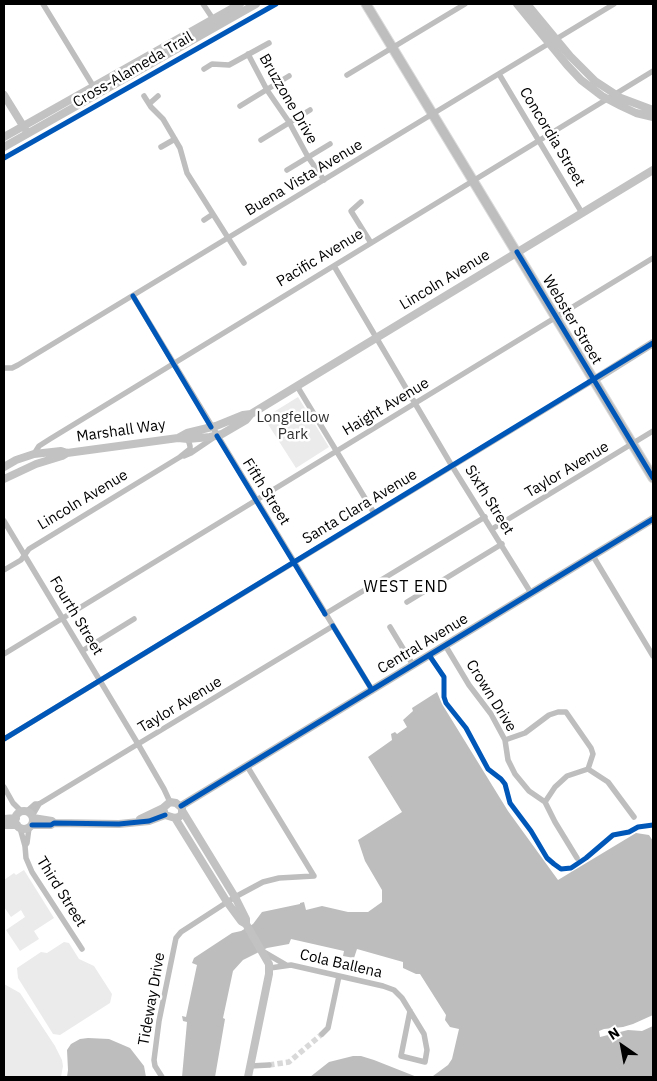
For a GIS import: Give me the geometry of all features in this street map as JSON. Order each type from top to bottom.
[{"type":"main road","name":"Webster Street","points":[[366,4],[653,478]]},
{"type":"street","points":[[43,4],[96,90]]},
{"type":"street","points":[[204,4],[213,19]]},
{"type":"street","points":[[4,147],[240,4]]},
{"type":"street","points":[[4,136],[96,90],[256,4]]},
{"type":"street","points":[[347,75],[465,4]]},
{"type":"street","points":[[517,4],[587,74],[615,94],[632,103],[653,110]]},
{"type":"street","points":[[527,4],[581,80],[608,99],[636,113],[653,117]]},
{"type":"street","name":"Buena Vista Avenue","points":[[5,369],[18,366],[614,4]]},
{"type":"street","points":[[204,69],[212,64],[229,65],[269,43]]},
{"type":"street","name":"Bruzzone Drive","points":[[248,54],[267,90],[290,122],[308,157],[324,180]]},
{"type":"street","name":"Pacific Avenue","points":[[4,467],[16,460],[34,454],[39,446],[653,72]]},
{"type":"street","name":"Concordia Street","points":[[499,74],[582,213]]},
{"type":"street","points":[[240,106],[290,76]]},
{"type":"street","points":[[4,96],[27,133]]},
{"type":"street","points":[[144,96],[163,119],[175,138],[187,173],[244,263]]},
{"type":"street","points":[[149,104],[158,96]]},
{"type":"street","points":[[261,140],[310,110]]},
{"type":"street","points":[[161,147],[175,138]]},
{"type":"street","points":[[287,170],[330,144]]},
{"type":"street","name":"Lincoln Avenue","points":[[4,570],[21,560],[29,549],[180,457],[191,453],[246,420],[251,414],[653,170]]},
{"type":"street","points":[[360,202],[351,210],[371,243]]},
{"type":"street","points":[[204,220],[213,214]]},
{"type":"street","name":"Haight Avenue","points":[[4,654],[653,258]]},
{"type":"street","name":"Sixth Street","points":[[334,266],[452,466],[531,593]]},
{"type":"street","name":"Fifth Street","points":[[133,296],[372,690]]},
{"type":"street","name":"Santa Clara Avenue","points":[[4,738],[653,344]]},
{"type":"street","points":[[297,386],[374,513]]},
{"type":"street","name":"Lincoln Avenue","points":[[211,427],[243,414],[251,414]]},
{"type":"street","points":[[217,436],[237,418]]},
{"type":"street","name":"Marshall Way","points":[[178,438],[187,433],[211,427]]},
{"type":"street","name":"Taylor Avenue","points":[[492,529],[653,431]]},
{"type":"street","name":"Marshall Way","points":[[4,478],[67,453],[178,438],[188,439],[217,436]]},
{"type":"street","points":[[180,457],[190,449],[188,439]]},
{"type":"street","name":"Marshall Way","points":[[34,454],[61,451],[67,453]]},
{"type":"street","points":[[4,474],[32,459],[34,454]]},
{"type":"street","points":[[326,614],[485,517]]},
{"type":"street","name":"Central Avenue","points":[[175,818],[179,817],[182,809],[247,766],[653,519]]},
{"type":"street","name":"Fourth Street","points":[[4,521],[164,789],[166,808]]},
{"type":"street","points":[[407,602],[502,544]]},
{"type":"street","points":[[593,556],[653,656]]},
{"type":"street","points":[[82,650],[134,619]]},
{"type":"street","name":"Taylor Avenue","points":[[24,820],[39,804],[333,626]]},
{"type":"street","points":[[390,626],[413,665]]},
{"type":"street","name":"Crown Drive","points":[[445,645],[505,740],[508,760],[515,774],[529,791],[545,802],[577,858]]},
{"type":"street","points":[[505,740],[526,733],[549,715],[566,712],[591,748],[593,754],[588,769]]},
{"type":"street","name":"Tideway Drive","points":[[162,1077],[154,1066],[154,1060],[159,1021],[176,938],[181,932],[227,902],[263,882],[279,878],[314,876],[247,766]]},
{"type":"street","points":[[545,802],[555,787],[567,776],[588,769]]},
{"type":"street","points":[[588,769],[608,782],[634,817]]},
{"type":"street","points":[[4,787],[24,820]]},
{"type":"street","points":[[4,820],[114,824],[130,822],[176,803],[182,809],[235,897],[246,919],[246,924],[270,968],[248,1077]]},
{"type":"street","points":[[166,808],[175,818],[227,902],[241,922],[246,924]]},
{"type":"street","points":[[4,825],[24,820]]},
{"type":"street","name":"Third Street","points":[[24,820],[27,843],[25,846],[26,858],[32,872],[82,949]]},
{"type":"street","name":"Cola Ballena","points":[[262,951],[286,965],[390,988],[398,994],[422,1029],[426,1042],[425,1062],[401,1056],[410,1012]]},
{"type":"street","name":"Cola Ballena","points":[[270,968],[286,965]]},
{"type":"street","points":[[322,1034],[328,1028],[339,976]]},
{"type":"street","points":[[250,1066],[269,1065]]},
{"type":"green space","name":"Longfellow Park","points":[[298,397],[329,447],[296,468],[264,418]]},
{"type":"green space","points":[[24,870],[54,918],[34,931],[39,939],[20,951],[6,930],[25,917],[21,910],[11,917],[4,907],[4,880],[14,873],[16,875]]},
{"type":"green space","points":[[64,942],[69,943],[79,959],[94,966],[112,994],[110,1003],[60,1035],[53,1034],[18,978],[17,968],[41,952],[47,953]]},
{"type":"green space","points":[[4,984],[20,993],[55,1046],[62,1060],[61,1077],[4,1077]]},
{"type":"shaded area","points":[[437,692],[442,704],[508,811],[558,880],[636,833],[649,835],[653,841],[653,1077],[426,1077],[433,1076],[448,1065],[452,1059],[459,1029],[450,1027],[445,1020],[446,1015],[420,974],[403,968],[403,962],[357,949],[354,958],[343,956],[344,951],[291,939],[289,944],[267,948],[243,960],[233,971],[223,1018],[225,1019],[215,1077],[182,1077],[187,1022],[183,1021],[182,1016],[186,1017],[197,965],[192,963],[194,958],[232,933],[241,931],[253,924],[262,912],[304,902],[306,910],[322,906],[348,912],[368,912],[382,902],[382,890],[365,861],[358,840],[402,812],[368,757],[392,740],[391,734],[395,732],[397,734],[407,727],[403,720],[413,711],[412,708]]},
{"type":"shaded area","points":[[80,1039],[109,1039],[130,1048],[144,1066],[146,1077],[67,1077],[67,1050],[71,1044]]},
{"type":"shaded area","points":[[353,1056],[374,1060],[417,1077],[310,1077],[329,1062]]},
{"type":"pier","points":[[653,1015],[653,1026],[642,1031],[628,1030],[600,1037],[599,1031],[623,1027]]},
{"type":"tunnel","points":[[269,1065],[289,1062],[322,1034]]},
{"type":"cycle path","name":"Cross-Alameda Trail","points":[[4,158],[276,4]]},
{"type":"cycle path","points":[[517,252],[653,478]]},
{"type":"cycle path","points":[[133,296],[211,427]]},
{"type":"cycle path","points":[[4,739],[653,343]]},
{"type":"cycle path","points":[[217,436],[325,614]]},
{"type":"cycle path","points":[[181,806],[653,519]]},
{"type":"cycle path","points":[[333,626],[372,690]]},
{"type":"cycle path","points":[[429,655],[444,677],[444,697],[446,703],[466,728],[488,769],[505,784],[510,803],[531,831],[547,858],[554,864],[561,869],[571,868],[613,835],[629,832],[638,827],[653,825]]},
{"type":"cycle path","points":[[32,825],[51,825],[54,823],[119,824],[149,821],[165,815]]},
{"type":"district","name":"WEST END","points":[[406,587]]}]
